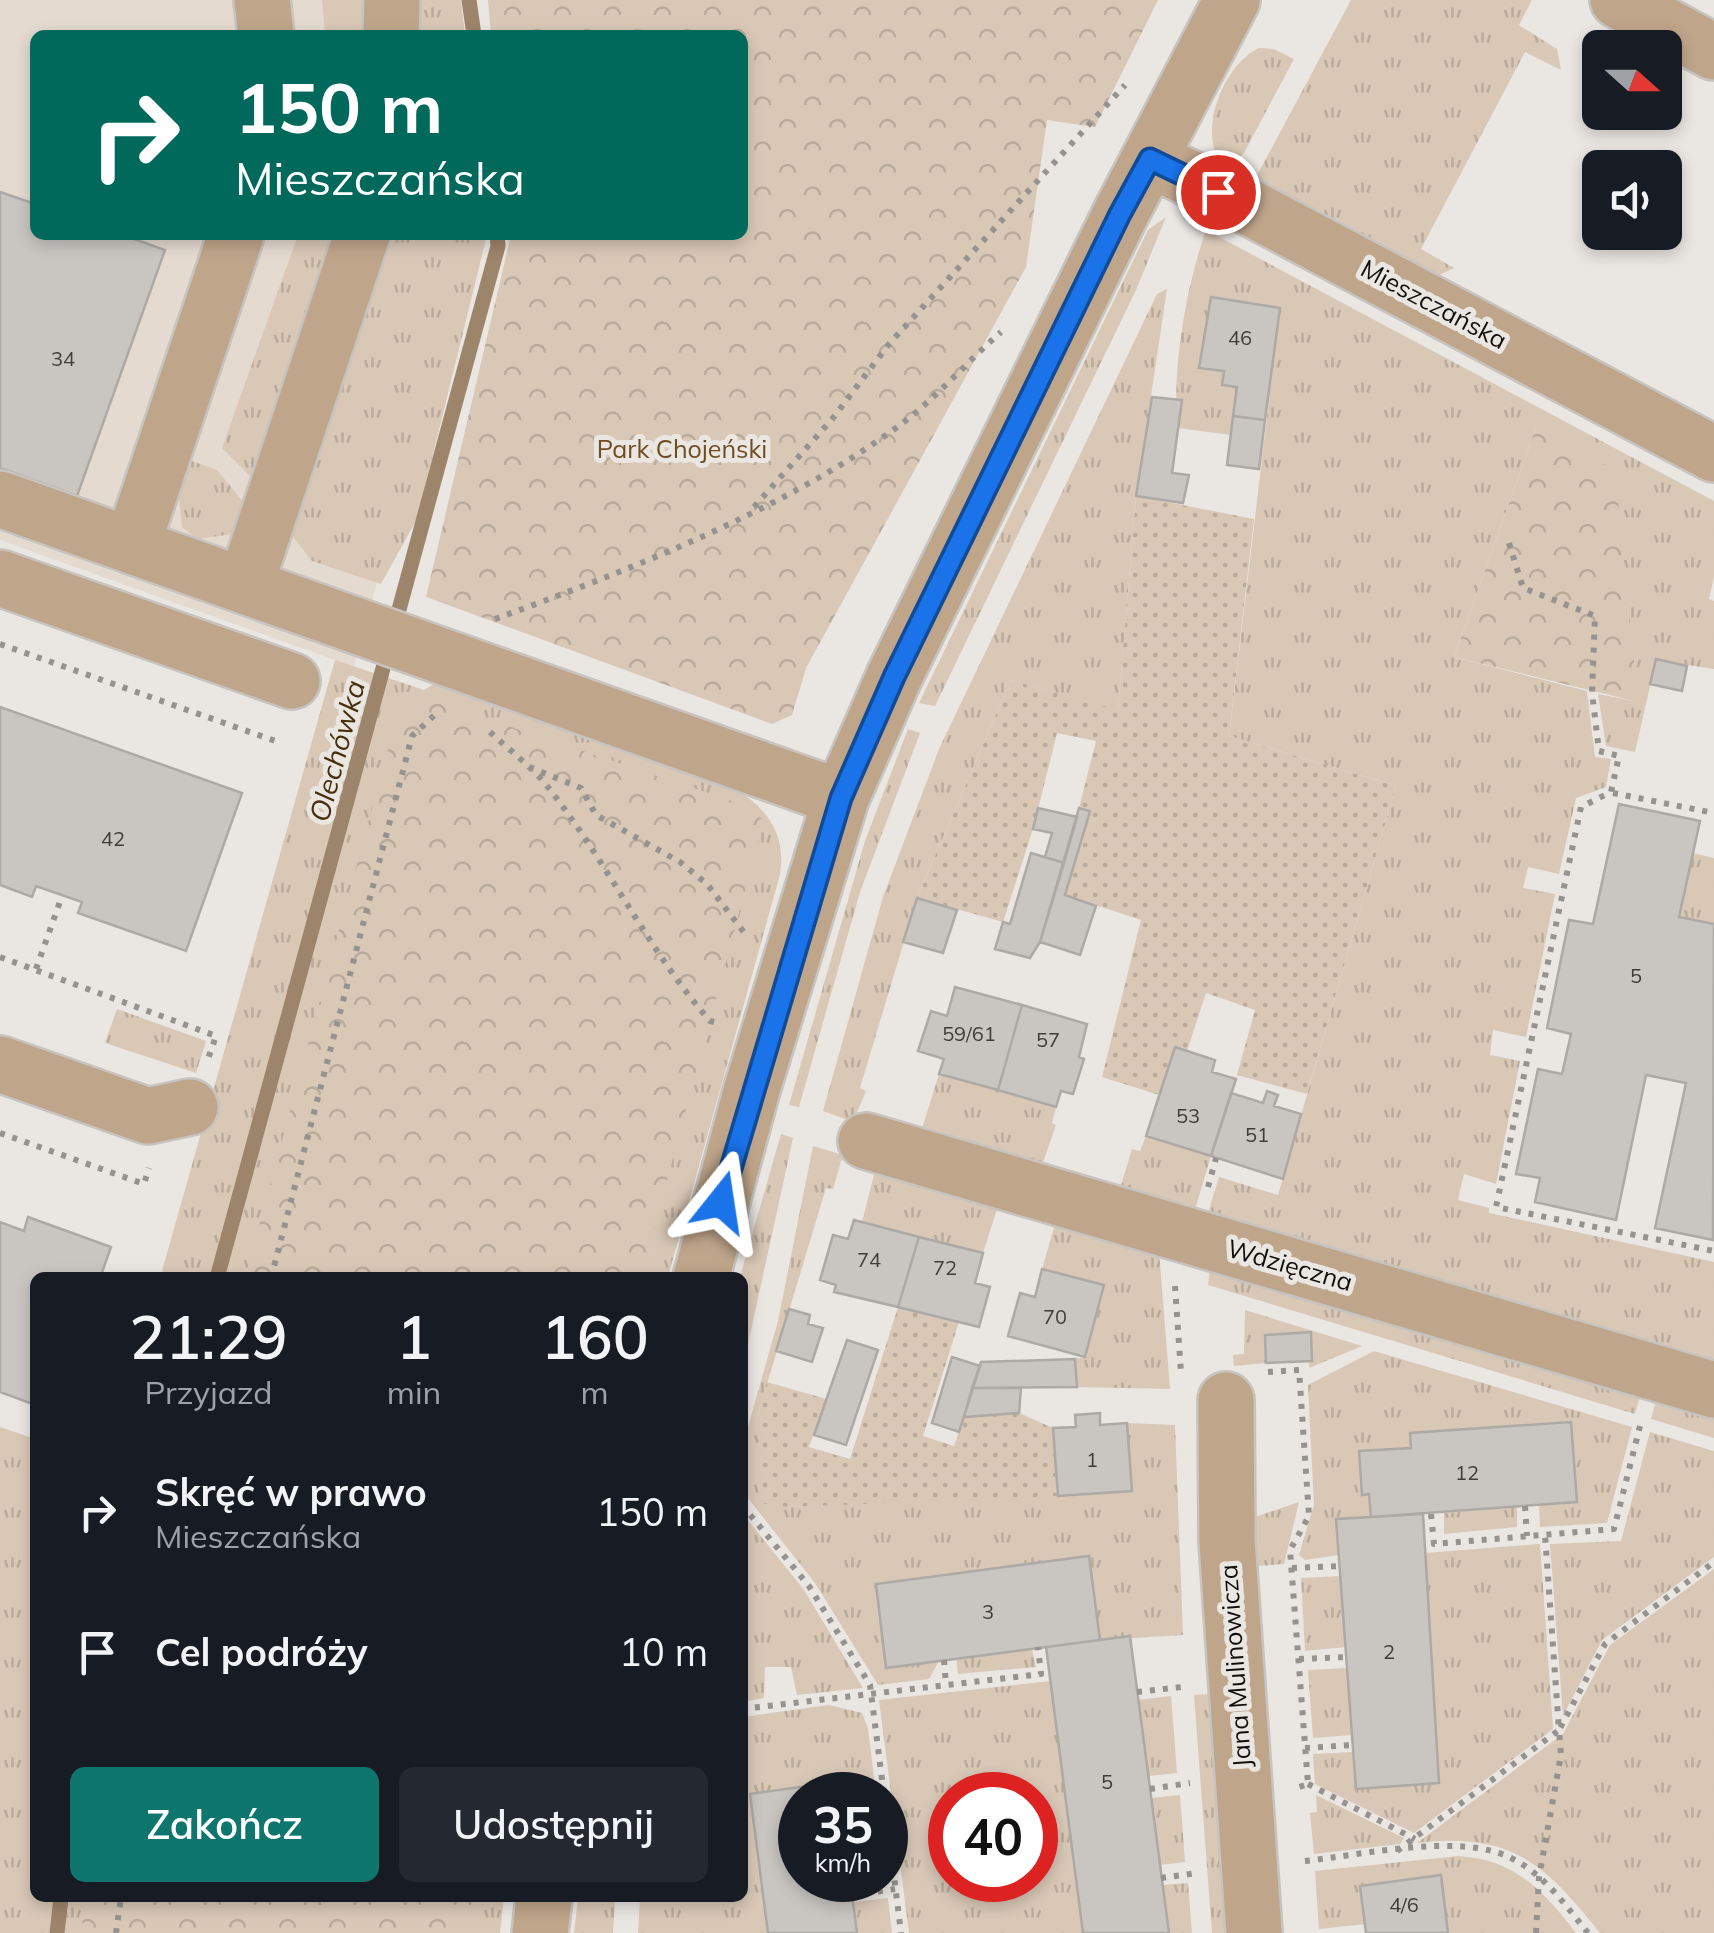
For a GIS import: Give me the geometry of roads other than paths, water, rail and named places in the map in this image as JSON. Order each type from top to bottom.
[{"type":"street","points":[[262,0],[265,30]]},
{"type":"street","points":[[391,30],[392,0]]},
{"type":"street","points":[[703,1272],[766,1039],[841,798],[894,677],[1066,325],[1232,0]]},
{"type":"street","points":[[1618,0],[1714,52]]},
{"type":"street","name":"Mieszczańska","points":[[1150,159],[1260,212],[1714,454]]},
{"type":"street","points":[[132,546],[234,240]]},
{"type":"street","points":[[245,586],[360,240]]},
{"type":"street","points":[[0,499],[841,798]]},
{"type":"street","points":[[0,578],[292,680]]},
{"type":"street","points":[[0,1064],[148,1116],[190,1107]]},
{"type":"street","name":"Wdzięczna","points":[[866,1141],[1714,1390]]},
{"type":"street","name":"Jana Mulinowicza","points":[[1217,1382],[1254,1933]]},
{"type":"street","points":[[540,1933],[544,1902]]},
{"type":"waterway","name":"Olechówka","points":[[469,0],[473,30]]},
{"type":"waterway","name":"Olechówka","points":[[219,1272],[497,240]]},
{"type":"waterway","name":"Olechówka","points":[[57,1933],[61,1902]]},
{"type":"park label","name":"Park Chojeński","points":[[682,449]]}]
